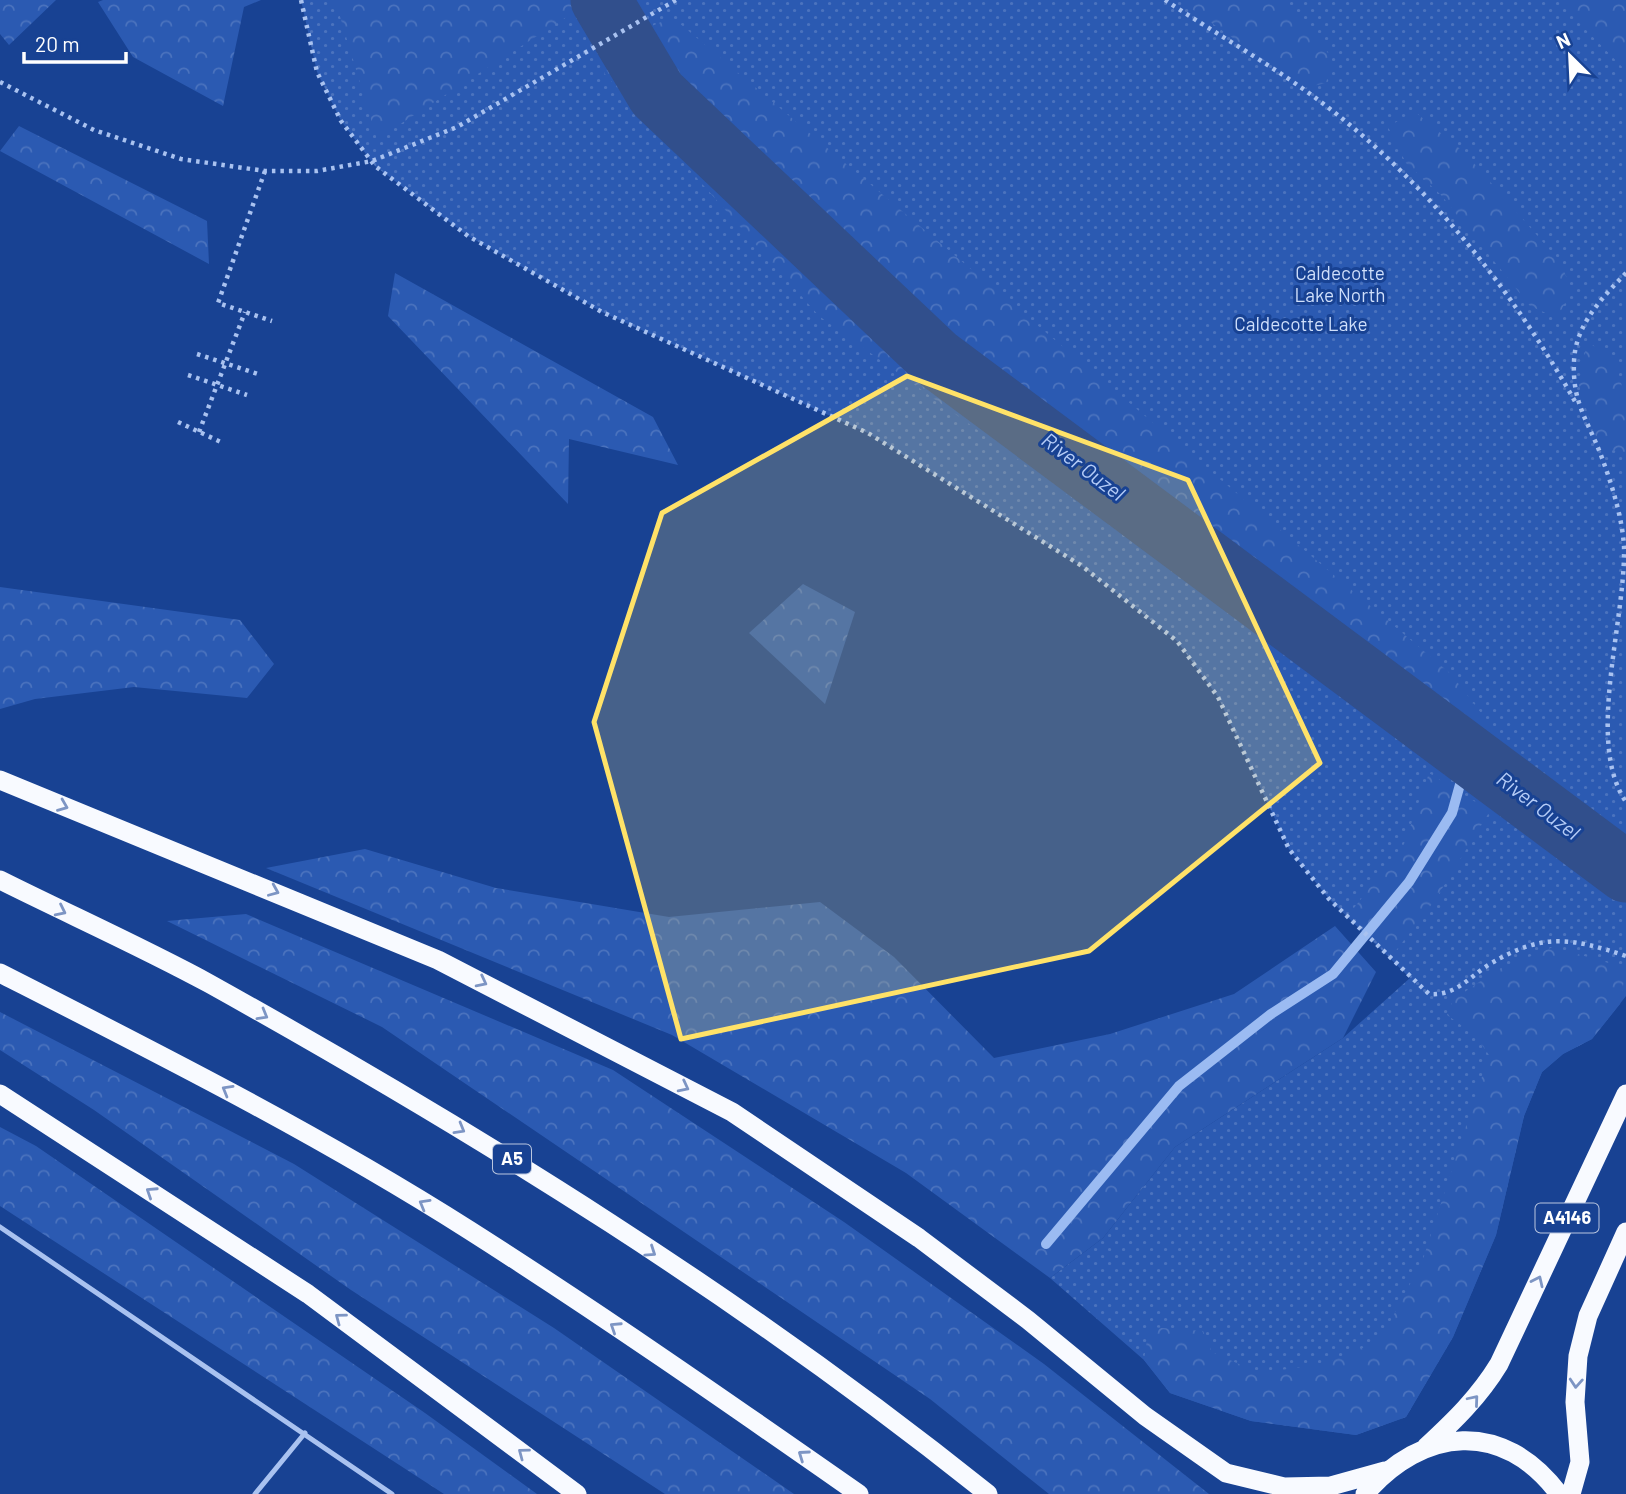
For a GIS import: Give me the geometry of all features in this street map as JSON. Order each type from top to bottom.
[{"type":"highway","points":[[0,780],[438,960],[732,1111],[930,1246],[1028,1320],[1145,1416],[1226,1473],[1284,1487],[1331,1486],[1385,1471]]},
{"type":"highway","name":"A5","points":[[0,880],[208,983],[516,1161],[747,1315],[921,1441],[988,1494]]},
{"type":"highway","points":[[0,973],[207,1078],[467,1229],[694,1378],[859,1494]]},
{"type":"highway","points":[[0,1094],[307,1294],[577,1494]]},
{"type":"highway","name":"A4146","points":[[1426,1447],[1461,1415],[1485,1387],[1499,1364],[1626,1094]]},
{"type":"highway","name":"A4146","points":[[1571,1494],[1580,1462],[1575,1402],[1578,1356],[1588,1316],[1626,1232]]},
{"type":"highway","points":[[1365,1494],[1385,1471],[1405,1456],[1426,1447],[1462,1440],[1495,1445],[1523,1458],[1548,1480],[1559,1494]]},
{"type":"lane","points":[[0,1227],[392,1494]]},
{"type":"lane","points":[[255,1494],[305,1433]]},
{"type":"path","points":[[302,0],[317,72],[341,121],[372,161],[468,236],[602,312],[868,433],[1082,566],[1177,641],[1218,697],[1289,849],[1329,899],[1429,994],[1444,995],[1490,964],[1518,950],[1551,940],[1579,941],[1626,956]]},
{"type":"path","points":[[0,82],[94,130],[181,159],[265,171],[317,170],[372,161],[457,127],[676,0]]},
{"type":"path","points":[[1165,0],[1320,100],[1418,185],[1495,278],[1550,357],[1601,456],[1624,545],[1623,609],[1607,736],[1610,768],[1626,802]]},
{"type":"path","points":[[265,171],[218,303],[272,321]]},
{"type":"path","points":[[1577,405],[1574,361],[1584,322],[1598,302],[1626,273]]},
{"type":"path","points":[[198,432],[245,312]]},
{"type":"path","points":[[197,354],[258,374]]},
{"type":"path","points":[[188,374],[247,395]]},
{"type":"path","points":[[178,422],[223,443]]},
{"type":"highlighted area","points":[[907,376],[1188,480],[1320,763],[1089,951],[681,1039],[594,722],[662,513]]},
{"type":"green space","points":[[0,0],[56,0],[9,45],[0,34]]},
{"type":"green space","points":[[261,0],[244,7],[223,106],[133,57],[98,2]]},
{"type":"green space","name":"Caldecotte Lake","points":[[301,0],[1626,0],[1626,996],[1592,1039],[1563,1054],[1542,1072],[1524,1116],[1496,1235],[1453,1337],[1406,1417],[1356,1435],[1251,1421],[1170,1393],[1144,1360],[1050,1278],[1103,1238],[1175,1147],[1343,1038],[1410,978],[1329,899],[1289,849],[1218,697],[1177,641],[1082,566],[868,433],[602,312],[468,236],[375,166],[341,121],[317,72]]},
{"type":"green space","points":[[335,0],[579,0],[582,7],[377,139]]},
{"type":"green space","points":[[1179,0],[1279,0],[1313,28],[1332,60],[1326,83],[1304,88]]},
{"type":"green space","points":[[1557,0],[1626,0],[1626,71]]},
{"type":"green space","points":[[672,17],[1451,674],[1535,783],[1434,759],[819,316],[604,73],[641,31]]},
{"type":"green space","points":[[1414,111],[1465,153],[1562,264],[1571,292],[1557,318],[1530,306],[1441,195],[1406,163],[1388,127]]},
{"type":"green space","points":[[19,126],[207,221],[209,264],[0,151]]},
{"type":"green space","points":[[395,273],[653,417],[678,465],[569,439],[568,504],[388,316]]},
{"type":"green space","points":[[1587,341],[1615,362],[1626,400],[1626,454],[1602,446],[1593,431],[1579,385]]},
{"type":"green space","points":[[803,584],[855,612],[825,704],[749,633]]},
{"type":"green space","points":[[0,587],[240,620],[274,664],[247,698],[134,687],[35,699],[0,709]]},
{"type":"green space","points":[[1429,773],[1490,811],[1435,900],[1391,957],[1350,913],[1404,844]]},
{"type":"green space","points":[[365,849],[496,888],[669,917],[820,902],[894,957],[994,1058],[1110,1034],[1234,994],[1335,926],[1376,972],[1343,1038],[1175,1147],[1103,1238],[1050,1278],[906,1173],[672,1035],[266,868]]},
{"type":"green space","points":[[246,914],[613,1070],[844,1222],[1044,1364],[1209,1494],[1049,1494],[930,1399],[382,1027],[167,921]]},
{"type":"green space","points":[[1553,947],[1626,968],[1620,1004],[1592,1039],[1563,1054],[1542,1072],[1524,1116],[1496,1235],[1453,1337],[1406,1417],[1356,1435],[1251,1421],[1170,1393],[1144,1360],[1149,1327],[1203,1331],[1212,1352],[1259,1373],[1323,1364],[1380,1341],[1423,1259],[1489,1055],[1475,1035],[1447,1015],[1453,1000],[1495,971]]},
{"type":"green space","points":[[0,1012],[294,1164],[554,1328],[794,1494],[665,1494],[351,1290],[94,1110],[0,1050]]},
{"type":"green space","points":[[0,1127],[36,1146],[425,1413],[537,1494],[444,1494],[0,1206]]},
{"type":"waterway","name":"River Ouzel","points":[[601,0],[657,94],[936,358],[1626,872]]},
{"type":"waterway","points":[[1046,1244],[1179,1086],[1271,1014],[1333,974],[1409,882],[1452,813],[1468,756]]},
{"type":"park label","name":"Caldecotte Lake North","points":[[1340,284]]}]
